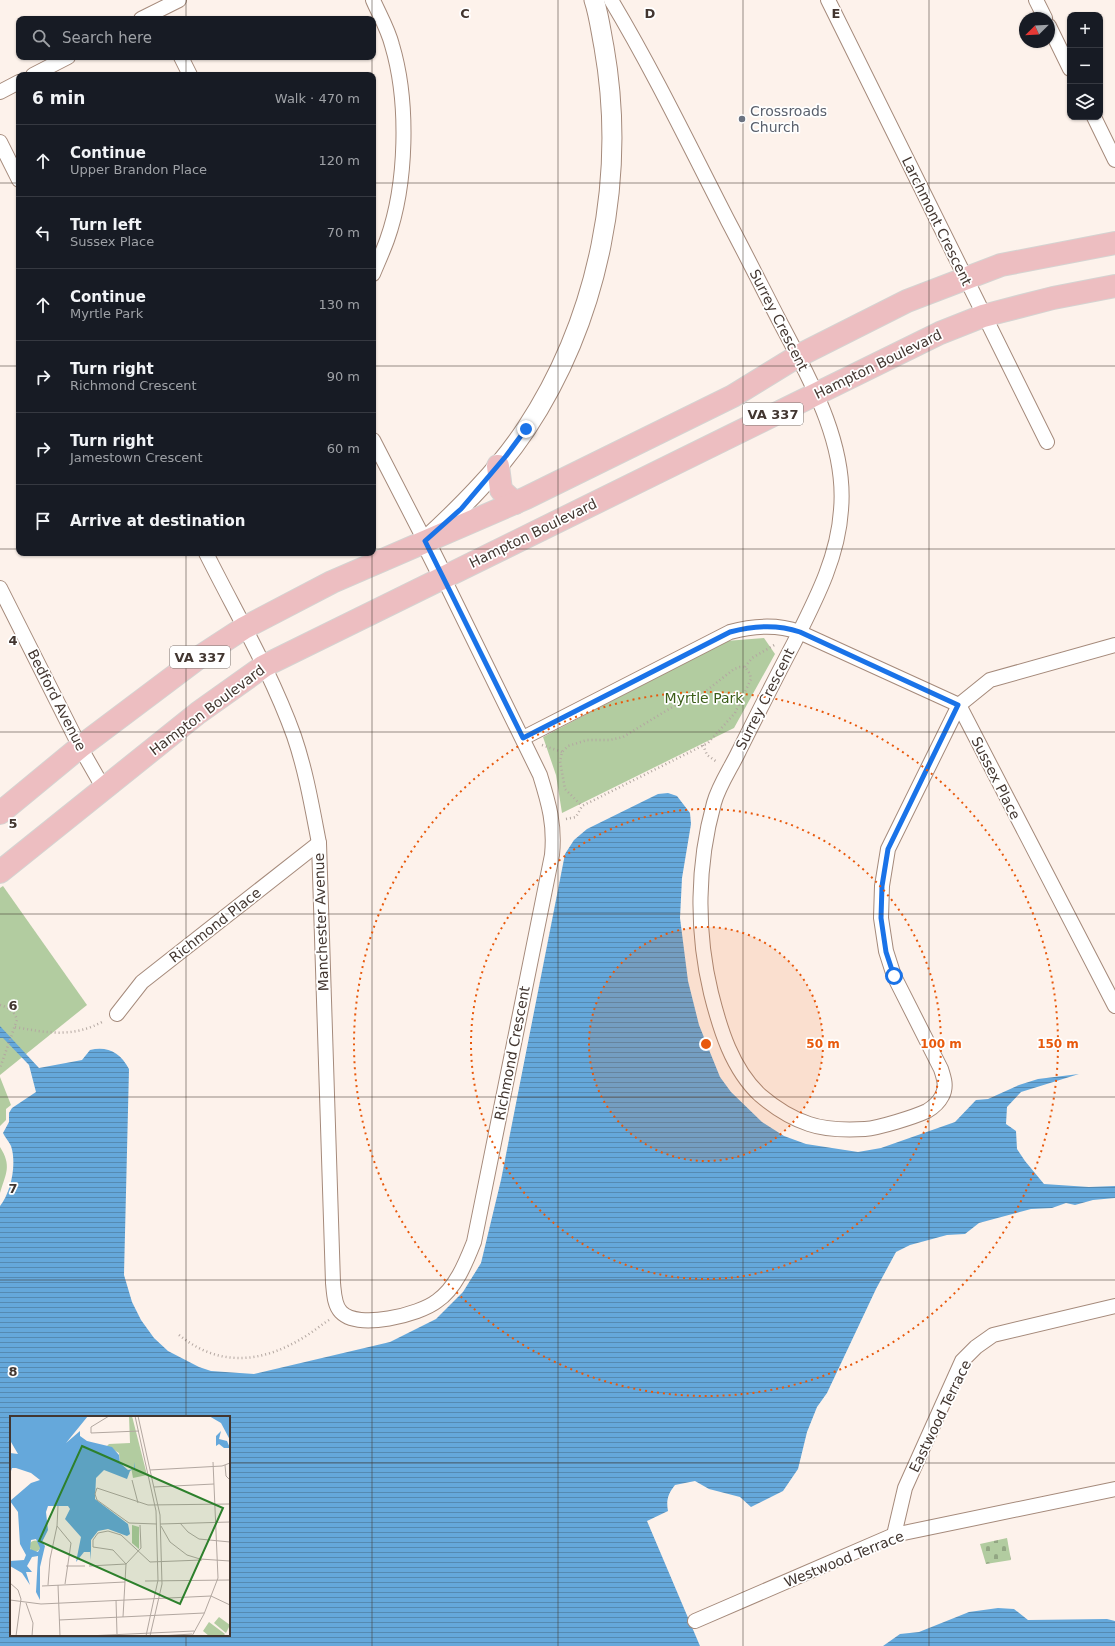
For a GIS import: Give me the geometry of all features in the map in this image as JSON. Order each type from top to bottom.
[{"type":"main road","points":[[425,541],[461,509],[498,466],[526,429],[559,370],[582,316],[596,267],[608,205],[613,142],[607,65],[594,0]]},
{"type":"main road","name":"VA 337","points":[[0,813],[80,747],[200,656],[244,628],[332,582],[515,503],[733,396],[798,356],[907,301],[1001,265],[1115,243]]},
{"type":"main road","name":"Hampton Boulevard","points":[[0,872],[198,713],[264,666],[815,394],[940,334],[983,316],[1053,298],[1115,286]]},
{"type":"main road","points":[[498,466],[501,490],[515,503]]},
{"type":"main road","name":"Richmond Crescent","points":[[425,541],[443,577]]},
{"type":"street","points":[[147,16],[179,0]]},
{"type":"street","points":[[373,0],[392,43],[403,102],[403,150],[398,192],[387,239],[376,266]]},
{"type":"street","name":"Surrey Crescent","points":[[611,0],[640,50],[798,356],[826,418],[835,448],[841,477],[842,508],[836,547],[821,587],[800,632],[715,800],[701,878],[700,914],[703,951],[720,1026],[732,1056],[744,1076],[760,1095],[784,1113],[810,1125],[841,1130],[870,1129],[927,1110],[937,1103],[944,1094],[945,1082],[942,1069],[894,976],[886,952],[881,918],[882,886],[888,849],[958,705]]},
{"type":"street","name":"Larchmont Crescent","points":[[828,0],[983,316],[1047,442]]},
{"type":"street","points":[[1036,0],[1042,12]]},
{"type":"street","points":[[1055,38],[1067,63]]},
{"type":"street","points":[[39,72],[62,60]]},
{"type":"street","points":[[182,60],[188,72]]},
{"type":"street","points":[[0,92],[16,84]]},
{"type":"street","points":[[1095,120],[1115,160]]},
{"type":"street","points":[[0,142],[16,174]]},
{"type":"street","points":[[376,446],[425,541]]},
{"type":"street","name":"Manchester Avenue","points":[[208,556],[264,666],[294,738],[308,787],[319,843],[333,1283],[335,1299],[341,1313]]},
{"type":"street","name":"Richmond Crescent","points":[[341,1313],[350,1319],[378,1320],[418,1312],[437,1301],[449,1289],[469,1253],[474,1242],[552,856],[554,834],[540,776],[523,738],[443,577]]},
{"type":"street","name":"Bedford Avenue","points":[[0,588],[80,747],[104,789]]},
{"type":"street","points":[[523,738],[730,632],[746,628],[788,628],[800,632],[958,705],[990,680],[1115,645]]},
{"type":"street","name":"Sussex Place","points":[[958,705],[1115,1006]]},
{"type":"street","name":"Richmond Place","points":[[117,1014],[142,982],[319,843]]},
{"type":"street","name":"Eastwood Terrace","points":[[894,1535],[905,1488],[962,1361],[976,1347],[993,1334],[1115,1306]]},
{"type":"street","name":"Westwood Terrace","points":[[695,1622],[894,1535],[1115,1489]]},
{"type":"path","points":[[745,667],[752,658],[800,632]]},
{"type":"path","points":[[552,821],[576,817],[582,806],[703,745],[718,734],[735,713],[751,679],[750,674],[745,667],[740,666],[734,669],[706,691],[674,706],[623,737],[610,740],[588,740],[568,746],[562,752],[560,761],[565,789],[582,806]]},
{"type":"path","points":[[703,745],[709,758],[730,769]]},
{"type":"path","points":[[0,1005],[16,1015],[17,1020],[0,1068]]},
{"type":"path","points":[[15,1027],[61,1034],[89,1029],[117,1014]]},
{"type":"path","points":[[179,1335],[191,1344],[211,1355],[231,1358],[248,1358],[268,1355],[279,1350],[305,1336],[341,1313]]},
{"type":"green space","name":"Myrtle Park","points":[[764,638],[775,654],[734,728],[562,813],[556,775],[543,737],[726,641]]},
{"type":"green space","points":[[3,886],[87,1005],[0,1075],[0,888]]},
{"type":"green space","points":[[0,1077],[11,1105],[6,1109],[6,1120],[0,1126]]},
{"type":"green space","points":[[0,1147],[6,1159],[7,1170],[0,1193]]},
{"type":"green space","points":[[1007,1538],[1011,1560],[986,1564],[980,1544]]},
{"type":"water","points":[[668,793],[677,796],[690,813],[691,824],[682,878],[680,918],[688,981],[699,1025],[720,1077],[731,1092],[762,1122],[784,1136],[806,1144],[858,1152],[881,1148],[955,1122],[976,1100],[988,1099],[1019,1085],[1038,1079],[1079,1074],[1021,1092],[1007,1107],[1006,1124],[1016,1131],[1017,1149],[1044,1184],[1089,1187],[1115,1186],[1115,1198],[1093,1200],[1075,1205],[1066,1203],[1052,1208],[1031,1209],[979,1223],[965,1234],[947,1235],[910,1245],[896,1252],[876,1289],[827,1393],[817,1407],[807,1432],[798,1469],[783,1491],[751,1507],[740,1497],[709,1489],[695,1481],[675,1485],[668,1497],[668,1511],[647,1521],[700,1646],[0,1646],[0,1206],[10,1186],[13,1169],[13,1153],[11,1146],[3,1133],[9,1122],[9,1113],[12,1108],[36,1092],[29,1065],[3,1038],[0,1038],[0,1026],[39,1068],[82,1060],[90,1050],[102,1049],[117,1054],[122,1058],[129,1069],[124,1275],[132,1302],[141,1320],[154,1338],[168,1351],[199,1367],[211,1371],[254,1374],[390,1342],[436,1319],[463,1292],[481,1263],[501,1180],[565,854],[574,840],[587,829],[658,794]]},
{"type":"water","points":[[998,1608],[1014,1609],[1028,1620],[1107,1619],[1115,1621],[1115,1646],[883,1646],[900,1634],[919,1632],[969,1612]]},
{"type":"place","name":"Crossroads Church","points":[[742,119]]},
{"type":"route","points":[[526,429],[485,482],[461,509],[425,541],[523,738],[730,632],[746,628],[788,628],[800,632],[958,705],[888,849],[882,886],[881,918],[886,952],[894,976]]}]
